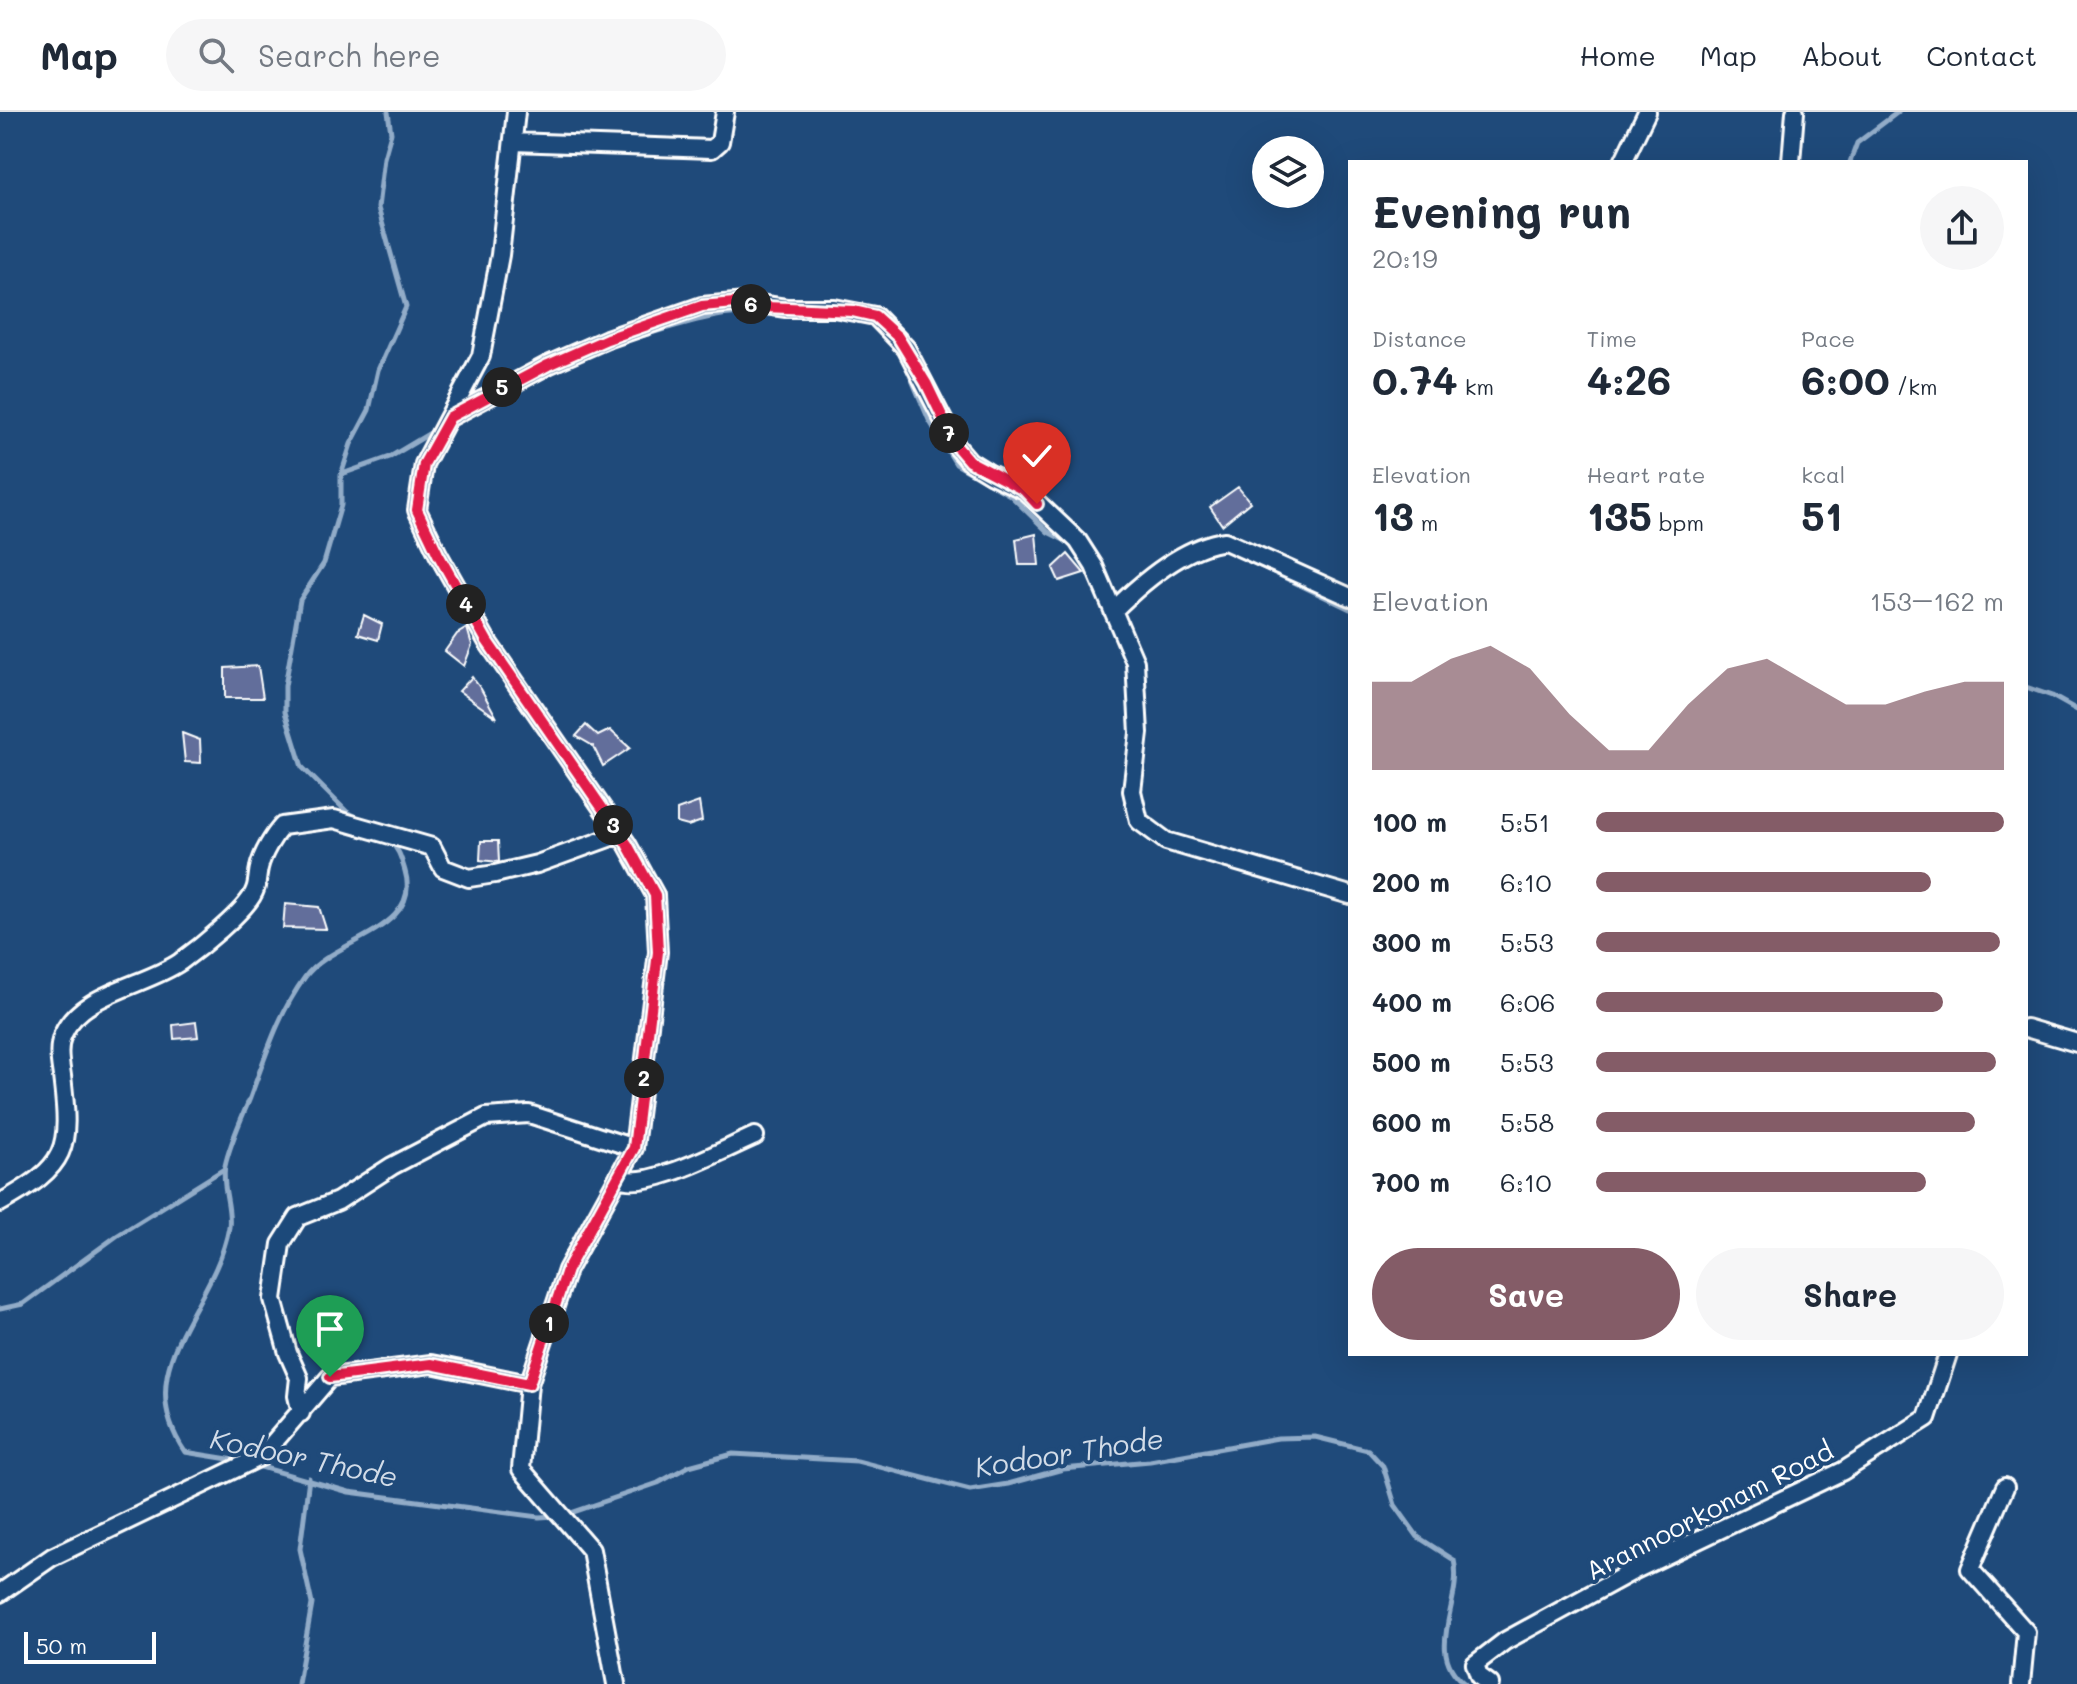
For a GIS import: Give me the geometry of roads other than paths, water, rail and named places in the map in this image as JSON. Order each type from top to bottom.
[{"type":"street","points":[[516,112],[500,255],[481,356],[424,464],[417,510],[487,641],[620,834],[655,895],[658,952],[634,1148],[567,1270],[529,1384],[521,1469],[591,1550],[616,1684]]},
{"type":"street","points":[[513,142],[712,149],[720,142],[725,112]]},
{"type":"street","points":[[1624,160],[1647,112]]},
{"type":"street","points":[[1791,160],[1795,112]]},
{"type":"street","points":[[450,417],[548,365],[607,339],[702,306],[745,302],[868,313],[886,324],[906,348],[926,383],[943,423],[969,461],[1024,490],[1084,548],[1135,662],[1139,692],[1132,791],[1139,821],[1166,841],[1348,894]]},
{"type":"street","points":[[1113,611],[1143,585],[1204,544],[1225,541],[1348,596]]},
{"type":"street","points":[[0,1203],[20,1192],[65,1148],[67,1114],[59,1051],[63,1033],[82,1010],[176,964],[241,912],[254,893],[263,856],[282,826],[334,819],[399,837],[432,847],[443,868],[469,878],[537,864],[620,834]]},
{"type":"street","points":[[2028,1029],[2077,1043]]},
{"type":"street","points":[[301,1413],[297,1396],[299,1378],[273,1299],[281,1244],[298,1217],[338,1201],[392,1166],[486,1117],[529,1114],[634,1148]]},
{"type":"street","points":[[619,1178],[630,1183],[661,1175],[755,1136]]},
{"type":"street","name":"Arannoorkonam Road","points":[[1490,1684],[1479,1676],[1475,1664],[1505,1641],[1635,1570],[1843,1471],[1927,1418],[1947,1356]]},
{"type":"street","points":[[0,1593],[52,1557],[262,1456],[330,1377],[431,1364],[529,1384]]},
{"type":"street","points":[[2005,1487],[1970,1569],[2026,1632],[2023,1684]]},
{"type":"waterway","name":"Kodoor Thode","points":[[362,820],[347,812],[302,767],[285,712],[285,686],[300,600],[324,563],[341,505],[341,475],[351,444],[369,410],[378,370],[406,307],[378,208],[384,158],[391,133],[388,112]]},
{"type":"waterway","points":[[1851,160],[1857,143],[1898,112]]},
{"type":"waterway","points":[[630,339],[717,316],[772,314]]},
{"type":"waterway","points":[[786,315],[839,316]]},
{"type":"waterway","points":[[904,361],[929,420],[956,464],[1010,495],[1048,532],[1072,544]]},
{"type":"waterway","points":[[342,474],[390,457],[437,429]]},
{"type":"waterway","points":[[1246,559],[1348,608]]},
{"type":"waterway","points":[[2028,688],[2077,710]]},
{"type":"waterway","name":"Kodoor Thode","points":[[241,1461],[185,1452],[170,1421],[165,1392],[170,1364],[221,1256],[230,1219],[224,1181],[227,1157],[287,1005],[305,977],[318,964],[372,932],[401,908],[407,891],[405,871],[397,850],[389,840]]},
{"type":"waterway","points":[[0,1309],[23,1304],[118,1235],[224,1169]]},
{"type":"waterway","name":"Kodoor Thode","points":[[565,1515],[658,1483],[689,1466],[733,1454],[857,1461],[970,1490],[1008,1484],[1063,1469],[1150,1461],[1278,1438],[1315,1437],[1368,1450],[1383,1466],[1395,1505],[1418,1537],[1454,1560],[1456,1576],[1445,1641],[1453,1671],[1465,1684]]},
{"type":"waterway","name":"Kodoor Thode","points":[[254,1465],[349,1492],[539,1517],[555,1516]]},
{"type":"waterway","points":[[298,1684],[312,1604],[300,1549],[309,1478]]}]
